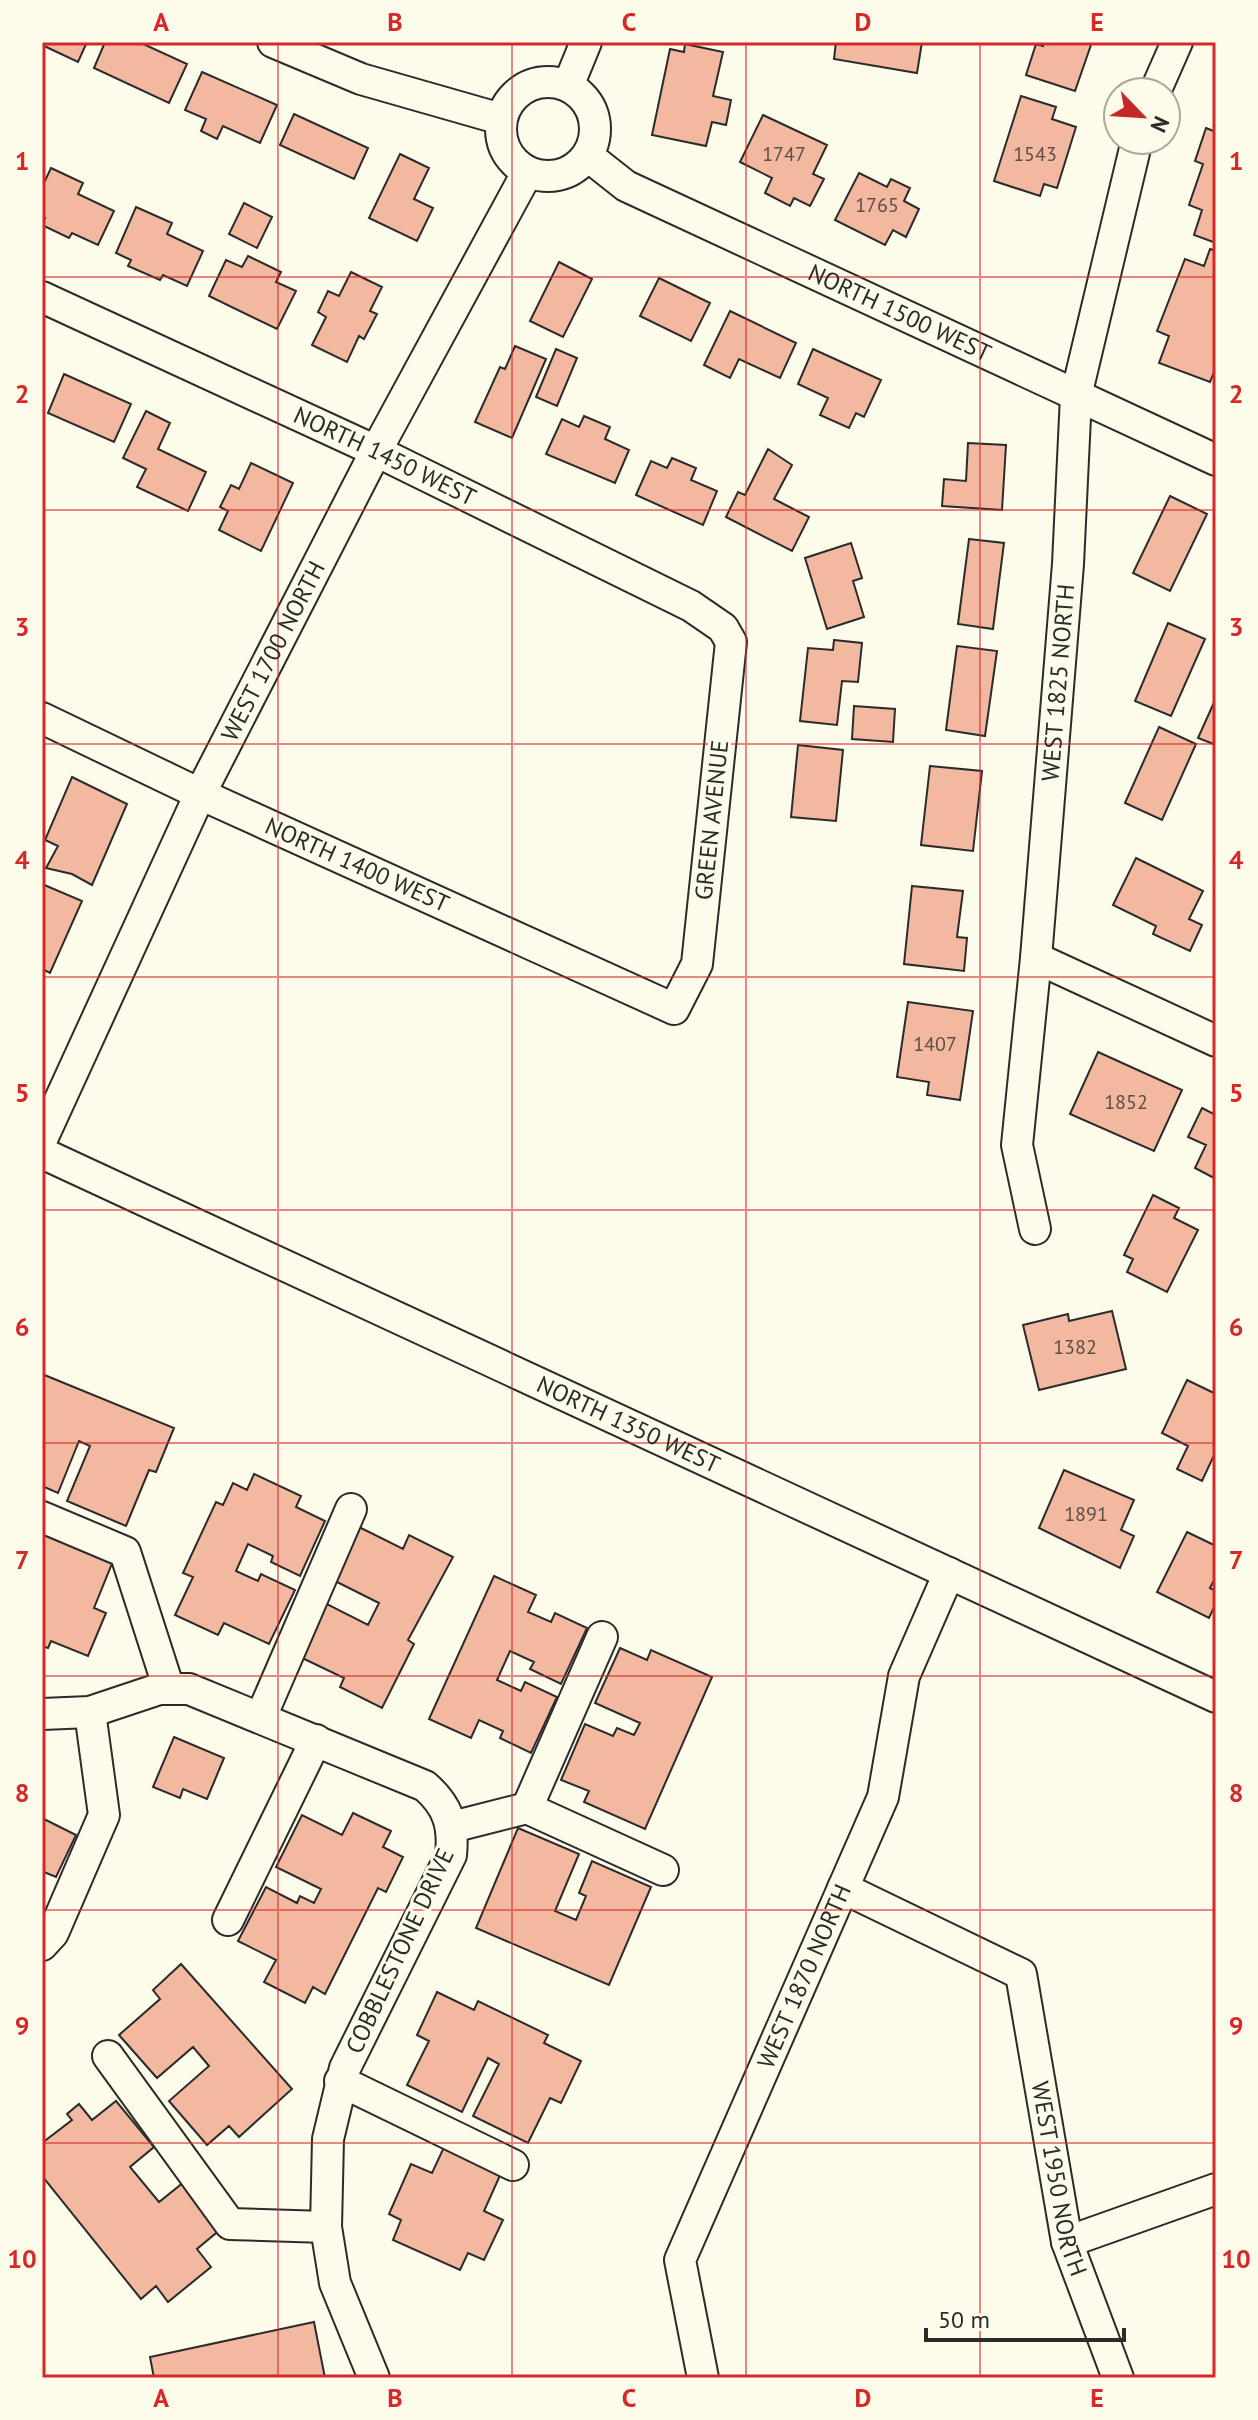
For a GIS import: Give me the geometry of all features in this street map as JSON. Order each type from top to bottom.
[{"type":"street","points":[[273,42],[361,79],[501,119]]},
{"type":"street","points":[[568,86],[586,42]]},
{"type":"street","points":[[1162,76],[1177,42]]},
{"type":"street","points":[[551,81],[568,86],[591,108],[595,132],[588,156],[576,168],[561,175],[544,177],[527,173],[505,151],[501,119],[507,103],[527,87],[551,81]]},
{"type":"street","name":"NORTH 1500 WEST","points":[[588,156],[626,186],[1216,460]]},
{"type":"street","name":"WEST 1825 NORTH","points":[[1035,1229],[1017,1145],[1036,958],[1068,564],[1076,396],[1133,156]]},
{"type":"street","name":"WEST 1700 NORTH","points":[[42,1139],[200,794],[376,451],[527,173]]},
{"type":"street","name":"NORTH 1450 WEST","points":[[42,297],[376,451],[691,606],[723,628]]},
{"type":"street","name":"GREEN AVENUE","points":[[674,1009],[697,964],[731,642],[723,628]]},
{"type":"street","name":"NORTH 1400 WEST","points":[[42,718],[200,794],[674,1009]]},
{"type":"street","points":[[1036,958],[1216,1041]]},
{"type":"street","name":"NORTH 1350 WEST","points":[[42,1153],[1216,1697]]},
{"type":"street","points":[[261,1717],[351,1509]]},
{"type":"street","points":[[42,1517],[125,1552],[169,1689]]},
{"type":"street","name":"WEST 1870 NORTH","points":[[703,2378],[680,2260],[883,1797],[904,1676],[949,1573]]},
{"type":"street","points":[[527,1808],[602,1637]]},
{"type":"street","name":"COBBLESTONE DRIVE","points":[[42,1714],[90,1712],[135,1695],[169,1689],[201,1691],[425,1786],[446,1808],[452,1827],[451,1855],[340,2081],[328,2139],[326,2227],[335,2283],[374,2378]]},
{"type":"street","points":[[42,1945],[53,1933],[104,1815],[90,1712]]},
{"type":"street","points":[[228,1920],[316,1740]]},
{"type":"street","points":[[452,1827],[527,1808],[663,1870]]},
{"type":"street","name":"WEST 1950 NORTH","points":[[843,1888],[1021,1974],[1067,2242],[1118,2378]]},
{"type":"street","points":[[108,2056],[230,2224],[326,2227]]},
{"type":"street","points":[[340,2081],[513,2165]]},
{"type":"street","points":[[1067,2242],[1216,2189]]},
{"type":"building","points":[[42,42],[87,42],[78,62],[42,45]]},
{"type":"building","points":[[105,42],[139,42],[187,64],[169,103],[94,68]]},
{"type":"building","points":[[836,42],[922,42],[917,73],[834,59]]},
{"type":"building","points":[[1044,42],[1092,42],[1075,91],[1026,75],[1036,44],[1043,46]]},
{"type":"building","points":[[685,44],[723,52],[713,96],[731,100],[726,125],[712,122],[706,146],[652,135],[670,49],[684,52]]},
{"type":"building","points":[[202,72],[277,105],[260,143],[223,126],[217,139],[201,131],[206,119],[185,110]]},
{"type":"building","points":[[1021,96],[1056,107],[1052,119],[1076,127],[1057,188],[1044,184],[1040,196],[994,181]]},
{"type":"building","points":[[294,114],[368,148],[354,179],[280,145]]},
{"type":"building","points":[[763,115],[827,145],[813,174],[824,179],[810,206],[794,198],[790,206],[765,193],[772,178],[740,162]]},
{"type":"building","points":[[1206,128],[1216,132],[1216,243],[1194,235],[1202,210],[1189,205],[1203,164],[1195,161]]},
{"type":"building","points":[[400,154],[429,168],[414,199],[433,208],[417,241],[369,218]]},
{"type":"building","points":[[51,168],[83,183],[78,194],[114,211],[98,245],[72,233],[69,238],[42,225],[45,218],[42,217],[42,187]]},
{"type":"building","points":[[859,173],[887,187],[891,179],[910,188],[904,201],[919,209],[906,237],[893,230],[885,245],[835,220]]},
{"type":"building","points":[[244,203],[272,217],[257,248],[229,234]]},
{"type":"building","points":[[136,207],[172,223],[167,234],[203,251],[187,286],[163,275],[160,280],[128,266],[131,260],[116,253]]},
{"type":"building","points":[[1210,249],[1216,251],[1216,367],[1210,382],[1159,363],[1169,336],[1157,331],[1185,259],[1204,266]]},
{"type":"building","points":[[248,256],[281,272],[276,282],[296,291],[277,329],[209,296],[226,260],[242,267]]},
{"type":"building","points":[[559,262],[592,279],[563,337],[530,321]]},
{"type":"building","points":[[351,272],[382,287],[370,311],[377,314],[364,339],[359,336],[347,362],[312,345],[326,317],[318,312],[328,291],[339,296]]},
{"type":"building","points":[[659,278],[710,303],[691,341],[640,316]]},
{"type":"building","points":[[730,311],[796,343],[780,378],[739,359],[730,378],[704,365]]},
{"type":"building","points":[[515,346],[546,359],[512,438],[475,422],[500,367],[505,369]]},
{"type":"building","points":[[556,349],[577,358],[557,406],[536,397]]},
{"type":"building","points":[[813,349],[881,380],[864,417],[856,413],[849,428],[820,415],[828,398],[798,384]]},
{"type":"building","points":[[64,374],[131,404],[114,442],[48,413]]},
{"type":"building","points":[[146,411],[170,423],[158,449],[206,472],[188,511],[137,487],[146,469],[123,458]]},
{"type":"building","points":[[584,416],[610,427],[605,439],[629,450],[615,483],[546,454],[562,419],[579,427]]},
{"type":"building","points":[[968,443],[1006,445],[1002,510],[942,506],[944,479],[966,481]]},
{"type":"building","points":[[768,449],[792,465],[774,499],[809,517],[792,551],[726,517],[738,492],[745,495]]},
{"type":"building","points":[[672,458],[696,468],[691,480],[717,491],[703,525],[636,495],[651,461],[667,468]]},
{"type":"building","points":[[251,463],[293,483],[261,551],[219,530],[228,511],[220,507],[231,485],[239,489]]},
{"type":"building","points":[[1170,496],[1207,514],[1170,591],[1133,573]]},
{"type":"building","points":[[969,539],[1004,543],[993,629],[958,624]]},
{"type":"building","points":[[851,543],[862,578],[853,581],[864,617],[827,629],[805,558]]},
{"type":"building","points":[[1168,623],[1205,639],[1171,716],[1135,701]]},
{"type":"building","points":[[834,640],[862,643],[858,682],[842,681],[837,725],[800,721],[808,648],[833,650]]},
{"type":"building","points":[[957,646],[997,651],[985,736],[946,730]]},
{"type":"building","points":[[1216,698],[1216,745],[1198,738]]},
{"type":"building","points":[[854,706],[895,709],[893,742],[852,739]]},
{"type":"building","points":[[1159,727],[1196,744],[1162,820],[1125,803]]},
{"type":"building","points":[[798,745],[843,750],[836,821],[791,817]]},
{"type":"building","points":[[930,766],[982,771],[973,851],[921,845]]},
{"type":"building","points":[[72,777],[127,804],[92,885],[72,874],[46,868],[58,846],[45,840]]},
{"type":"building","points":[[1136,858],[1203,891],[1189,919],[1202,925],[1190,951],[1153,934],[1156,926],[1113,905]]},
{"type":"building","points":[[42,884],[82,901],[50,973],[42,969]]},
{"type":"building","points":[[912,886],[963,891],[957,937],[967,938],[964,971],[904,964]]},
{"type":"building","points":[[908,1002],[973,1011],[960,1100],[927,1095],[929,1082],[897,1077]]},
{"type":"building","points":[[1098,1052],[1182,1090],[1154,1151],[1070,1114]]},
{"type":"building","points":[[1202,1108],[1216,1115],[1216,1179],[1195,1168],[1206,1145],[1188,1137]]},
{"type":"building","points":[[1153,1195],[1179,1208],[1174,1218],[1198,1230],[1167,1292],[1127,1272],[1133,1259],[1124,1255]]},
{"type":"building","points":[[1112,1311],[1126,1369],[1039,1390],[1023,1325],[1068,1314],[1069,1321]]},
{"type":"building","points":[[42,1374],[174,1428],[156,1472],[149,1470],[126,1526],[67,1501],[90,1446],[79,1441],[58,1493],[42,1486]]},
{"type":"building","points":[[1187,1380],[1216,1394],[1216,1451],[1202,1481],[1177,1469],[1188,1446],[1162,1433]]},
{"type":"building","points":[[1064,1470],[1134,1500],[1121,1530],[1134,1536],[1120,1568],[1039,1528]]},
{"type":"building","points":[[254,1474],[301,1496],[296,1507],[325,1521],[300,1576],[271,1562],[273,1556],[248,1544],[236,1571],[258,1581],[261,1574],[295,1590],[269,1644],[224,1623],[218,1635],[175,1615],[193,1577],[183,1573],[216,1502],[223,1505],[233,1483],[247,1490]]},
{"type":"building","points":[[359,1527],[403,1549],[409,1535],[453,1557],[408,1640],[414,1644],[382,1708],[340,1687],[344,1678],[298,1656],[325,1603],[368,1625],[379,1603],[333,1580]]},
{"type":"building","points":[[42,1528],[113,1561],[94,1608],[106,1613],[88,1656],[51,1641],[48,1648],[42,1646]]},
{"type":"building","points":[[1187,1532],[1216,1546],[1216,1576],[1210,1588],[1216,1591],[1216,1603],[1209,1618],[1157,1592]]},
{"type":"building","points":[[494,1576],[536,1595],[528,1612],[551,1622],[555,1613],[587,1628],[561,1684],[530,1669],[534,1662],[510,1651],[497,1680],[521,1691],[525,1682],[557,1697],[531,1753],[500,1738],[503,1731],[479,1720],[471,1738],[429,1719]]},
{"type":"building","points":[[620,1648],[647,1660],[651,1650],[712,1677],[645,1829],[584,1802],[589,1791],[561,1780],[585,1724],[613,1736],[617,1728],[634,1735],[640,1723],[595,1703]]},
{"type":"building","points":[[174,1737],[224,1758],[207,1799],[183,1789],[180,1798],[153,1787]]},
{"type":"building","points":[[353,1813],[391,1831],[383,1847],[403,1857],[386,1892],[378,1888],[325,1994],[313,1987],[305,2003],[264,1982],[276,1960],[238,1941],[266,1887],[297,1903],[300,1896],[314,1903],[321,1889],[276,1867],[302,1815],[342,1835]]},
{"type":"building","points":[[42,1818],[76,1835],[56,1877],[44,1872],[42,1876]]},
{"type":"building","points":[[518,1828],[579,1854],[555,1911],[576,1920],[586,1896],[579,1893],[592,1861],[651,1887],[609,1985],[476,1928]]},
{"type":"building","points":[[181,1964],[292,2089],[239,2137],[229,2126],[207,2145],[169,2101],[209,2066],[193,2047],[157,2078],[119,2035],[160,1999],[153,1990]]},
{"type":"building","points":[[437,1992],[474,2010],[478,2001],[548,2035],[544,2043],[581,2061],[561,2103],[550,2098],[528,2143],[473,2116],[499,2064],[488,2058],[462,2112],[407,2085],[429,2041],[417,2035]]},
{"type":"building","points":[[116,2101],[154,2147],[130,2167],[159,2202],[184,2182],[222,2228],[197,2249],[211,2267],[168,2302],[156,2286],[141,2299],[42,2176],[42,2143],[72,2120],[67,2114],[79,2104],[92,2120]]},
{"type":"building","points":[[445,2145],[502,2171],[484,2211],[503,2220],[484,2260],[468,2253],[460,2270],[393,2240],[401,2220],[389,2214],[411,2164],[432,2173]]},
{"type":"building","points":[[314,2322],[325,2378],[154,2378],[150,2357]]}]
